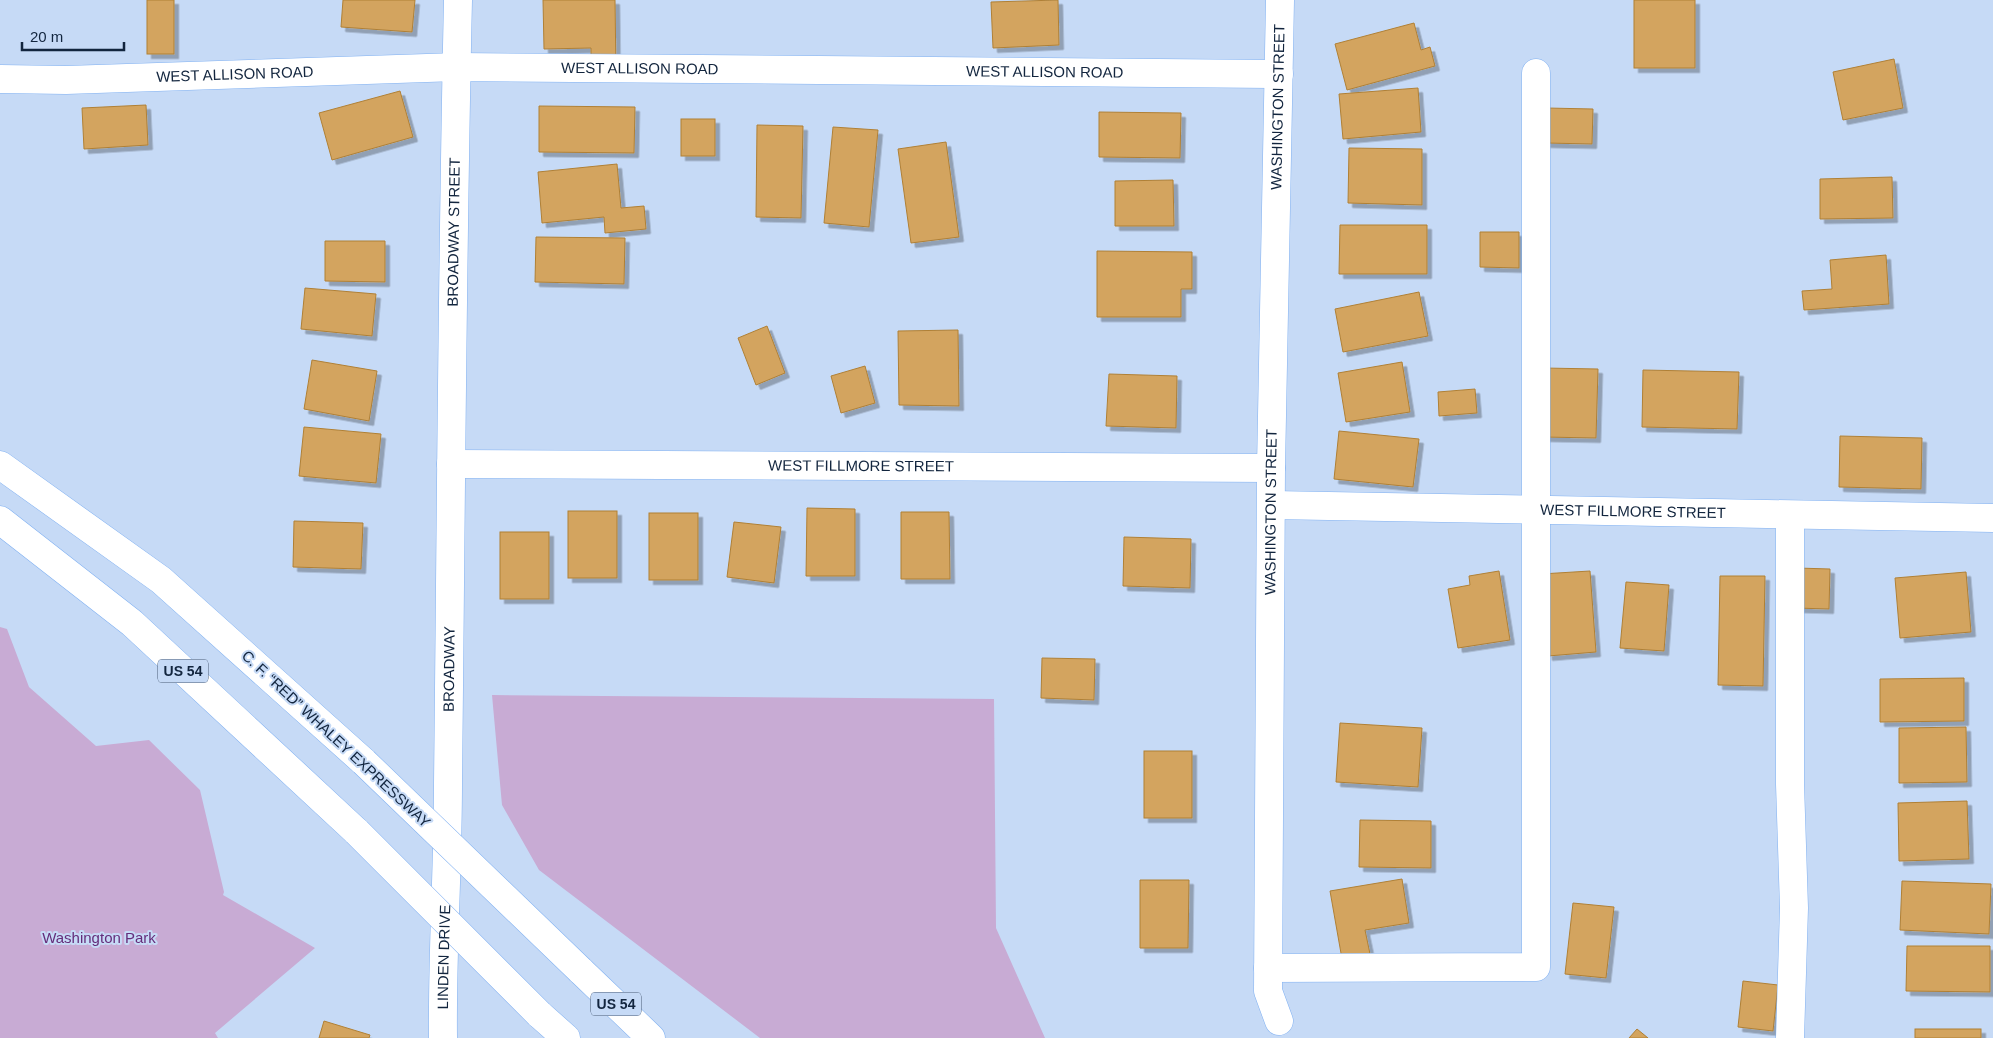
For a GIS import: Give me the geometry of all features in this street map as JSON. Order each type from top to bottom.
[{"type":"main road","name":"BROADWAY STREET","points":[[451,464],[458,0]]},
{"type":"main road","name":"WASHINGTON STREET","points":[[1279,1021],[1268,991],[1268,968],[1271,468],[1280,0]]},
{"type":"main road","name":"WEST ALLISON ROAD","points":[[0,80],[66,80],[457,67],[1279,74]]},
{"type":"main road","points":[[1268,968],[1536,967],[1536,73]]},
{"type":"main road","name":"WEST FILLMORE STREET","points":[[451,464],[1271,468]]},
{"type":"main road","name":"BROADWAY","points":[[448,875],[451,464]]},
{"type":"main road","name":"C. F. “RED” WHALEY EXPRESSWAY","points":[[0,465],[161,580],[364,762],[651,1038]]},
{"type":"main road","name":"WEST FILLMORE STREET","points":[[1272,505],[1993,518]]},
{"type":"main road","points":[[1790,515],[1790,784],[1794,908],[1790,1038]]},
{"type":"main road","name":"US 54","points":[[0,520],[132,623],[356,832],[539,1014],[566,1038]]},
{"type":"main road","name":"LINDEN DRIVE","points":[[443,1038],[442,961],[448,875]]},
{"type":"green space","name":"Washington Park","points":[[0,627],[7,629],[29,687],[96,746],[149,740],[200,790],[224,892],[223,895],[315,948],[215,1033],[218,1038],[0,1038]]},
{"type":"green space","points":[[492,695],[994,699],[996,928],[1045,1038],[760,1038],[539,870],[502,805]]},
{"type":"building","points":[[147,0],[174,0],[174,54],[147,54]]},
{"type":"building","points":[[343,0],[415,0],[412,32],[341,27]]},
{"type":"building","points":[[543,0],[615,0],[616,74],[591,74],[591,48],[544,49]]},
{"type":"building","points":[[1058,0],[1059,45],[993,48],[991,2]]},
{"type":"building","points":[[1634,0],[1695,0],[1695,68],[1634,68]]},
{"type":"building","points":[[1414,23],[1421,50],[1430,47],[1435,66],[1347,90],[1335,44]]},
{"type":"building","points":[[1894,59],[1903,108],[1843,120],[1833,72]]},
{"type":"building","points":[[1418,88],[1421,132],[1343,139],[1339,94]]},
{"type":"building","points":[[400,91],[413,137],[332,160],[319,113]]},
{"type":"building","points":[[146,105],[148,145],[84,149],[82,108]]},
{"type":"building","points":[[539,106],[635,107],[634,153],[539,152]]},
{"type":"building","points":[[1547,108],[1593,109],[1592,144],[1546,143]]},
{"type":"building","points":[[1099,112],[1181,113],[1180,158],[1099,157]]},
{"type":"building","points":[[681,119],[715,119],[715,156],[681,156]]},
{"type":"building","points":[[757,125],[803,126],[801,218],[756,217]]},
{"type":"building","points":[[833,127],[878,130],[869,227],[824,223]]},
{"type":"building","points":[[946,142],[959,237],[911,243],[898,149]]},
{"type":"building","points":[[1349,148],[1422,149],[1422,205],[1348,203]]},
{"type":"building","points":[[617,164],[621,208],[644,206],[646,229],[605,233],[604,217],[542,223],[538,172]]},
{"type":"building","points":[[1892,177],[1893,218],[1820,219],[1820,179]]},
{"type":"building","points":[[1173,180],[1174,226],[1115,226],[1115,181]]},
{"type":"building","points":[[1340,225],[1427,225],[1427,274],[1339,274]]},
{"type":"building","points":[[1480,232],[1519,232],[1519,268],[1480,267]]},
{"type":"building","points":[[536,237],[625,238],[624,284],[535,282]]},
{"type":"building","points":[[325,241],[385,241],[385,282],[325,281]]},
{"type":"building","points":[[1097,251],[1192,252],[1192,289],[1181,289],[1181,317],[1097,317]]},
{"type":"building","points":[[1886,255],[1889,304],[1804,310],[1802,291],[1832,289],[1830,260]]},
{"type":"building","points":[[305,288],[376,294],[372,336],[301,329]]},
{"type":"building","points":[[1419,292],[1428,336],[1343,352],[1335,309]]},
{"type":"building","points":[[767,326],[785,373],[756,385],[738,338]]},
{"type":"building","points":[[958,330],[959,406],[899,405],[898,331]]},
{"type":"building","points":[[312,360],[377,371],[369,421],[304,409]]},
{"type":"building","points":[[1402,362],[1410,412],[1346,422],[1338,373]]},
{"type":"building","points":[[865,366],[875,403],[841,413],[831,376]]},
{"type":"building","points":[[1544,368],[1598,369],[1596,438],[1543,437]]},
{"type":"building","points":[[1643,370],[1739,372],[1737,429],[1642,427]]},
{"type":"building","points":[[1109,374],[1177,376],[1176,428],[1106,426]]},
{"type":"building","points":[[1475,389],[1477,413],[1439,416],[1438,392]]},
{"type":"building","points":[[304,427],[381,434],[376,483],[299,476]]},
{"type":"building","points":[[1339,431],[1419,439],[1413,487],[1334,479]]},
{"type":"building","points":[[1840,436],[1922,438],[1921,489],[1839,487]]},
{"type":"building","points":[[807,508],[855,509],[855,576],[806,576]]},
{"type":"building","points":[[568,511],[617,511],[617,578],[568,578]]},
{"type":"building","points":[[901,512],[949,512],[950,579],[901,579]]},
{"type":"building","points":[[649,513],[698,513],[698,580],[649,580]]},
{"type":"building","points":[[294,521],[363,523],[361,569],[293,567]]},
{"type":"building","points":[[734,522],[781,527],[774,583],[727,577]]},
{"type":"building","points":[[500,532],[549,532],[549,599],[500,599]]},
{"type":"building","points":[[1124,537],[1191,539],[1190,588],[1123,586]]},
{"type":"building","points":[[1797,568],[1830,569],[1829,609],[1795,608]]},
{"type":"building","points":[[1499,571],[1510,640],[1458,648],[1448,589],[1470,585],[1469,576]]},
{"type":"building","points":[[1590,571],[1596,652],[1548,656],[1541,574]]},
{"type":"building","points":[[1966,572],[1971,632],[1900,638],[1895,578]]},
{"type":"building","points":[[1720,576],[1765,576],[1763,686],[1718,685]]},
{"type":"building","points":[[1626,582],[1669,585],[1664,651],[1620,648]]},
{"type":"building","points":[[1042,658],[1095,659],[1094,700],[1041,698]]},
{"type":"building","points":[[1964,678],[1964,721],[1880,722],[1880,679]]},
{"type":"building","points":[[1340,723],[1422,728],[1418,787],[1336,782]]},
{"type":"building","points":[[1966,727],[1967,782],[1899,783],[1899,728]]},
{"type":"building","points":[[1144,751],[1192,751],[1192,818],[1144,818]]},
{"type":"building","points":[[1967,801],[1969,859],[1899,861],[1898,803]]},
{"type":"building","points":[[1360,820],[1431,821],[1431,868],[1359,867]]},
{"type":"building","points":[[1402,879],[1409,923],[1365,930],[1370,954],[1342,959],[1330,891]]},
{"type":"building","points":[[1140,880],[1189,880],[1188,948],[1140,948]]},
{"type":"building","points":[[1902,881],[1991,884],[1989,934],[1900,930]]},
{"type":"building","points":[[1573,903],[1614,907],[1606,978],[1565,974]]},
{"type":"building","points":[[1907,946],[1990,946],[1990,992],[1906,991]]},
{"type":"building","points":[[1743,981],[1778,985],[1773,1031],[1738,1027]]},
{"type":"building","points":[[324,1021],[370,1035],[369,1038],[319,1038]]},
{"type":"building","points":[[1637,1029],[1648,1038],[1629,1038]]},
{"type":"building","points":[[1915,1029],[1981,1029],[1981,1038],[1915,1038]]}]
